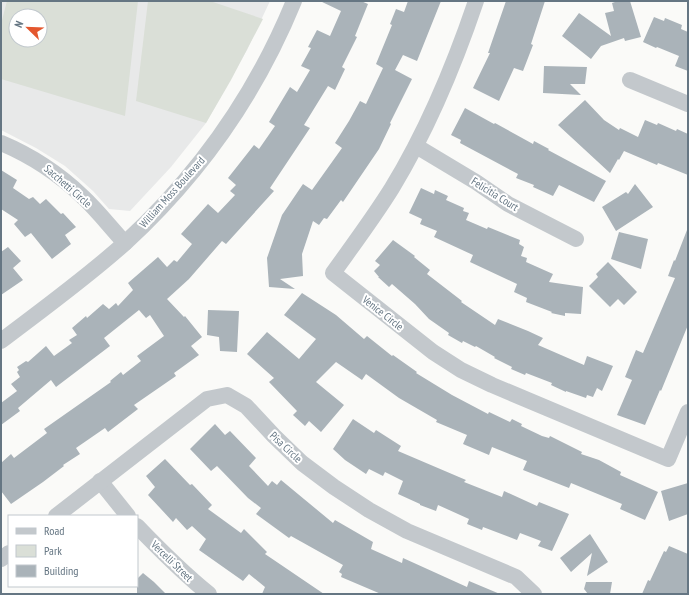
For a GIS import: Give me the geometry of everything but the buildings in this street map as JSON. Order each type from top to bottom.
[{"type":"street","name":"William Moss Boulevard","points":[[1,341],[88,274],[125,243],[161,208],[182,184],[216,142],[238,110],[262,70],[294,1]]},
{"type":"street","name":"Venice Circle","points":[[476,1],[445,86],[416,146],[392,188],[368,225],[333,273],[433,352],[461,370],[492,385],[668,459],[688,412]]},
{"type":"street","points":[[630,80],[688,104]]},
{"type":"street","name":"Sacchetti Circle","points":[[1,143],[18,150],[41,163],[62,179],[84,198],[125,243]]},
{"type":"street","name":"Felicitia Court","points":[[416,146],[476,182],[508,204],[576,239]]},
{"type":"street","name":"Pisa Circle","points":[[57,515],[208,399],[227,395],[246,406],[302,463],[334,487],[369,510],[407,531],[516,577],[534,594]]},
{"type":"street","points":[[100,481],[127,515]]},
{"type":"street","name":"Vercelli Street","points":[[138,527],[164,554],[209,594]]},
{"type":"shaded area","points":[[1,1],[270,1],[247,50],[206,123],[171,167],[130,211],[109,209],[93,191],[65,166],[36,148],[1,130]]},
{"type":"green space","points":[[7,1],[138,1],[125,116],[1,79],[1,24]]},
{"type":"green space","points":[[148,1],[210,1],[263,19],[231,80],[206,123],[136,101]]}]
